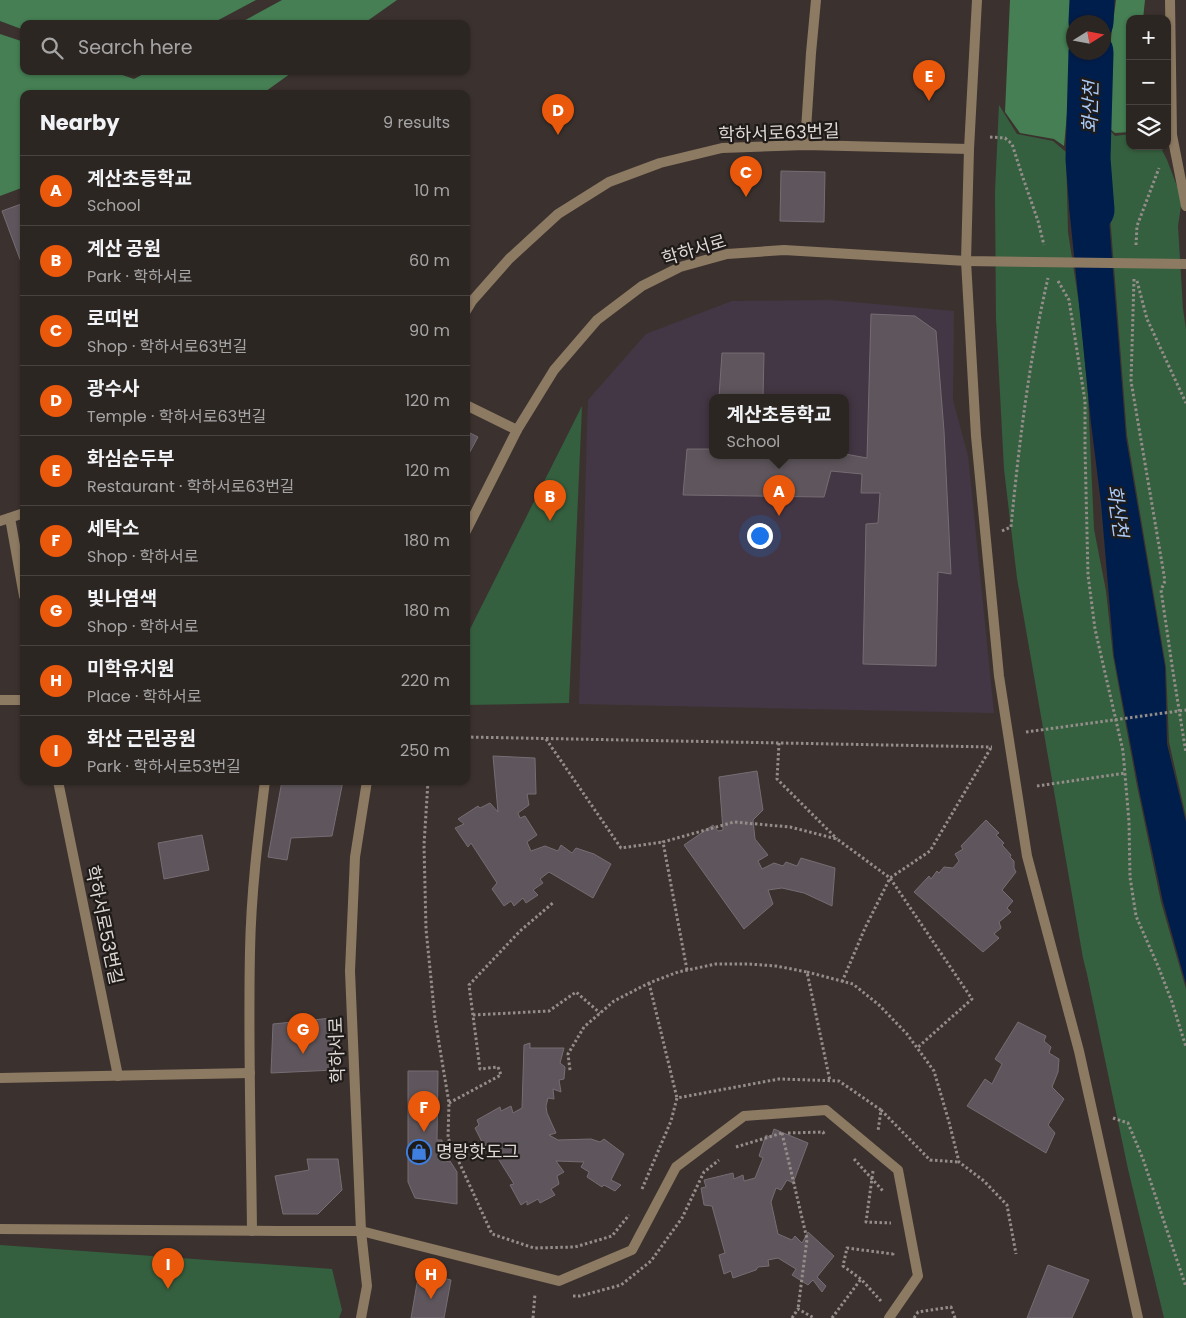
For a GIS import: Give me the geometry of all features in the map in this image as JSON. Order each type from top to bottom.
[{"type":"street","points":[[805,146],[816,0]]},
{"type":"street","points":[[977,0],[969,149],[966,261],[976,436],[999,676],[1026,856],[1079,1052],[1138,1318]]},
{"type":"street","points":[[1170,0],[1172,135],[1186,206]]},
{"type":"street","name":"학하서로63번길","points":[[470,304],[509,259],[558,214],[608,182],[660,163],[722,148],[805,146],[969,149]]},
{"type":"street","name":"학하서로","points":[[470,523],[517,430],[554,370],[597,320],[642,286],[680,267],[727,254],[784,250],[966,261],[1186,264]]},
{"type":"street","points":[[470,407],[517,430]]},
{"type":"street","points":[[20,514],[5,520],[20,580]]},
{"type":"street","points":[[0,700],[20,700]]},
{"type":"street","name":"학하서로53번길","points":[[59,785],[118,1076]]},
{"type":"street","points":[[252,1231],[250,949],[256,853],[264,785]]},
{"type":"street","name":"학하서로","points":[[361,1318],[366,1286],[361,1231],[350,971],[355,856],[366,785]]},
{"type":"street","points":[[0,1078],[250,1073]]},
{"type":"street","points":[[0,1229],[361,1231],[560,1281],[632,1250],[676,1167],[744,1116],[826,1110],[898,1170],[918,1276],[889,1318]]},
{"type":"path","points":[[990,137],[1005,138],[1012,144],[1046,249]]},
{"type":"path","points":[[1134,271],[1131,381],[1165,581],[1162,590],[1186,752]]},
{"type":"path","points":[[1055,276],[1069,300],[1085,401],[1088,575],[1095,629],[1123,751],[1129,822],[1130,877],[1136,916],[1172,1002],[1186,1047]]},
{"type":"path","points":[[1000,532],[1011,527],[1026,394],[1048,277]]},
{"type":"path","points":[[1025,732],[1186,710]]},
{"type":"path","points":[[470,737],[992,746]]},
{"type":"path","points":[[546,739],[621,848],[663,842],[734,822],[790,827],[837,839]]},
{"type":"path","points":[[842,982],[865,928],[890,878],[930,851],[995,741]]},
{"type":"path","points":[[779,743],[777,778],[837,839],[890,878],[972,998],[917,1048]]},
{"type":"path","points":[[1037,786],[1126,773]]},
{"type":"path","points":[[428,785],[424,845],[426,930],[435,1019],[449,1103],[448,1138],[492,1234],[534,1248]]},
{"type":"path","points":[[663,842],[686,970]]},
{"type":"path","points":[[449,1103],[501,1075],[498,1067],[480,1069],[468,985],[520,931],[554,902]]},
{"type":"path","points":[[570,1070],[568,1054],[584,1027],[614,1001],[649,983],[686,970],[716,964],[776,966],[807,972],[853,984],[879,1004],[907,1034],[934,1071],[959,1162]]},
{"type":"path","points":[[807,972],[830,1081]]},
{"type":"path","points":[[649,983],[677,1098]]},
{"type":"path","points":[[472,1015],[549,1011],[576,992],[600,1013]]},
{"type":"path","points":[[881,1110],[930,1160],[959,1162],[984,1181],[1007,1205],[1016,1254]]},
{"type":"path","points":[[1110,1115],[1114,1119],[1128,1123],[1143,1159],[1186,1287]]},
{"type":"path","points":[[730,1151],[736,1146],[782,1133],[823,1132],[829,1138]]},
{"type":"path","points":[[782,1133],[807,1239],[798,1309],[792,1318]]},
{"type":"path","points":[[848,1154],[885,1194]]},
{"type":"path","points":[[571,1296],[580,1296],[621,1286],[651,1261],[682,1218],[704,1172],[723,1156]]},
{"type":"path","points":[[873,1170],[866,1222],[895,1223]]},
{"type":"path","points":[[883,1303],[861,1279],[843,1266],[848,1248],[893,1254],[894,1247]]},
{"type":"path","points":[[832,1318],[861,1279]]},
{"type":"path","points":[[533,1318],[536,1293]]},
{"type":"path","points":[[914,1318],[918,1312],[951,1307],[956,1318]]},
{"type":"path","points":[[798,1309],[814,1318]]},
{"type":"shaded area","points":[[830,300],[954,311],[953,400],[968,456],[994,713],[579,704],[588,400],[646,334],[732,301]]},
{"type":"green space","points":[[0,0],[256,0],[218,20],[20,20],[20,28],[0,21]]},
{"type":"green space","points":[[282,0],[397,0],[369,20],[245,20]]},
{"type":"green space","points":[[1010,0],[1078,0],[1077,15],[1066,15],[1066,60],[1072,60],[1064,146],[1054,139],[1020,133],[1005,112]]},
{"type":"green space","points":[[1116,0],[1145,0],[1143,15],[1126,15],[1126,132],[1115,133],[1100,121],[1108,60],[1111,60],[1111,38]]},
{"type":"green space","points":[[0,34],[20,41],[20,75],[122,75],[134,79],[142,75],[288,75],[268,90],[20,90],[20,188],[0,196]]},
{"type":"green space","points":[[999,105],[1017,134],[1053,141],[1066,152],[1068,232],[1081,317],[1088,396],[1094,529],[1106,591],[1113,656],[1137,786],[1161,902],[1186,989],[1186,1318],[1164,1318],[1128,1169],[1083,958],[1017,578],[1004,469],[996,318],[995,192]]},
{"type":"green space","points":[[1106,126],[1115,136],[1126,135],[1126,150],[1162,150],[1182,199],[1178,226],[1186,329],[1186,817],[1169,742],[1166,667],[1127,435],[1109,202],[1111,168],[1103,135]]},
{"type":"green space","points":[[582,406],[569,703],[470,705],[470,629]]},
{"type":"green space","points":[[0,1245],[332,1269],[342,1310],[339,1318],[0,1318]]},
{"type":"water","points":[[1067,148],[1106,150],[1109,168],[1108,207],[1126,438],[1165,667],[1167,744],[1186,822],[1186,984],[1163,902],[1114,656],[1101,503],[1070,216]]},
{"type":"building","points":[[781,171],[825,172],[824,222],[780,221]]},
{"type":"building","points":[[20,204],[20,259],[2,211]]},
{"type":"building","points":[[871,314],[915,316],[936,331],[944,431],[951,574],[938,572],[936,666],[863,664],[866,524],[878,523],[880,493],[861,493],[862,474],[831,471],[824,497],[683,495],[687,449],[709,449],[709,459],[849,459],[849,455],[867,458]]},
{"type":"building","points":[[722,353],[764,353],[763,394],[719,394]]},
{"type":"building","points":[[470,433],[478,437],[470,452]]},
{"type":"building","points":[[493,756],[535,758],[536,794],[527,794],[529,805],[518,813],[520,818],[525,816],[537,835],[527,842],[531,851],[545,846],[558,851],[561,845],[572,853],[576,848],[594,854],[611,864],[593,898],[549,872],[540,879],[543,883],[533,890],[538,895],[526,903],[523,898],[514,906],[511,901],[504,906],[492,889],[497,883],[471,843],[468,847],[455,828],[464,824],[458,819],[478,806],[480,808],[490,803],[498,812]]},
{"type":"building","points":[[757,771],[763,810],[753,820],[755,839],[768,855],[758,861],[762,869],[774,863],[783,866],[786,862],[797,866],[801,858],[835,868],[832,906],[804,893],[782,888],[768,890],[773,904],[744,929],[684,845],[713,825],[718,831],[723,830],[719,777]]},
{"type":"building","points":[[281,785],[342,785],[332,836],[291,838],[287,860],[268,857]]},
{"type":"building","points":[[986,820],[999,833],[996,835],[1004,843],[1002,845],[1011,855],[1010,857],[1014,861],[1016,872],[1002,890],[1013,901],[1007,908],[1011,912],[999,922],[1001,928],[994,934],[999,938],[983,952],[914,892],[929,876],[931,879],[937,871],[939,873],[944,867],[953,868],[959,861],[955,854],[963,849],[961,846]]},
{"type":"building","points":[[202,835],[209,870],[164,879],[158,843]]},
{"type":"building","points":[[332,1018],[334,1070],[271,1073],[273,1024]]},
{"type":"building","points":[[1018,1022],[1046,1036],[1044,1041],[1051,1047],[1049,1053],[1059,1059],[1058,1072],[1052,1087],[1064,1099],[1048,1125],[1055,1133],[1046,1153],[967,1106],[985,1079],[992,1084],[1002,1064],[995,1059]]},
{"type":"building","points":[[530,1043],[530,1048],[564,1048],[560,1063],[565,1067],[564,1079],[559,1080],[561,1092],[553,1089],[554,1099],[548,1098],[546,1106],[556,1133],[549,1135],[558,1140],[591,1139],[600,1142],[604,1139],[624,1154],[611,1180],[621,1185],[615,1191],[604,1185],[602,1187],[587,1177],[589,1172],[581,1167],[584,1162],[556,1161],[564,1172],[557,1176],[559,1184],[551,1189],[555,1195],[540,1203],[538,1199],[527,1205],[527,1201],[521,1205],[510,1185],[514,1184],[489,1144],[484,1146],[475,1128],[479,1125],[477,1120],[500,1107],[501,1111],[511,1106],[513,1113],[522,1108],[524,1045]]},
{"type":"building","points":[[408,1071],[438,1071],[437,1140],[442,1140],[443,1162],[450,1161],[457,1172],[457,1204],[415,1198],[408,1182]]},
{"type":"building","points":[[774,1129],[808,1143],[793,1183],[787,1180],[781,1190],[776,1188],[771,1202],[778,1234],[792,1240],[795,1236],[802,1243],[808,1232],[834,1256],[817,1277],[826,1286],[822,1292],[813,1280],[808,1285],[792,1275],[796,1269],[778,1258],[768,1260],[769,1266],[758,1267],[756,1270],[733,1278],[731,1271],[724,1274],[719,1255],[725,1253],[712,1206],[704,1205],[701,1188],[706,1187],[704,1180],[733,1173],[734,1179],[743,1175],[744,1181],[755,1178],[763,1158],[759,1156],[766,1135],[771,1138]]},
{"type":"building","points":[[307,1159],[338,1159],[342,1190],[318,1214],[283,1214],[275,1176],[309,1170]]},
{"type":"building","points":[[1048,1265],[1089,1280],[1072,1318],[1027,1318]]},
{"type":"building","points":[[419,1272],[451,1280],[444,1318],[411,1318]]},
{"type":"waterway","name":"화산천","points":[[1091,15],[1092,0]]},
{"type":"waterway","name":"화산천","points":[[1091,60],[1088,159],[1092,210]]},
{"type":"place","name":"화심순두부","points":[[929,101]]},
{"type":"place","name":"광수사","points":[[558,135]]},
{"type":"place","name":"로띠번","points":[[746,197]]},
{"type":"place","name":"계산초등학교","points":[[779,516]]},
{"type":"place","name":"계산 공원","points":[[550,521]]},
{"type":"place","name":"빛나염색","points":[[303,1054]]},
{"type":"place","name":"세탁소","points":[[424,1132]]},
{"type":"place","name":"명랑핫도그","points":[[419,1152]]},
{"type":"place","name":"화산 근린공원","points":[[168,1289]]},
{"type":"place","name":"미학유치원","points":[[431,1299]]}]
